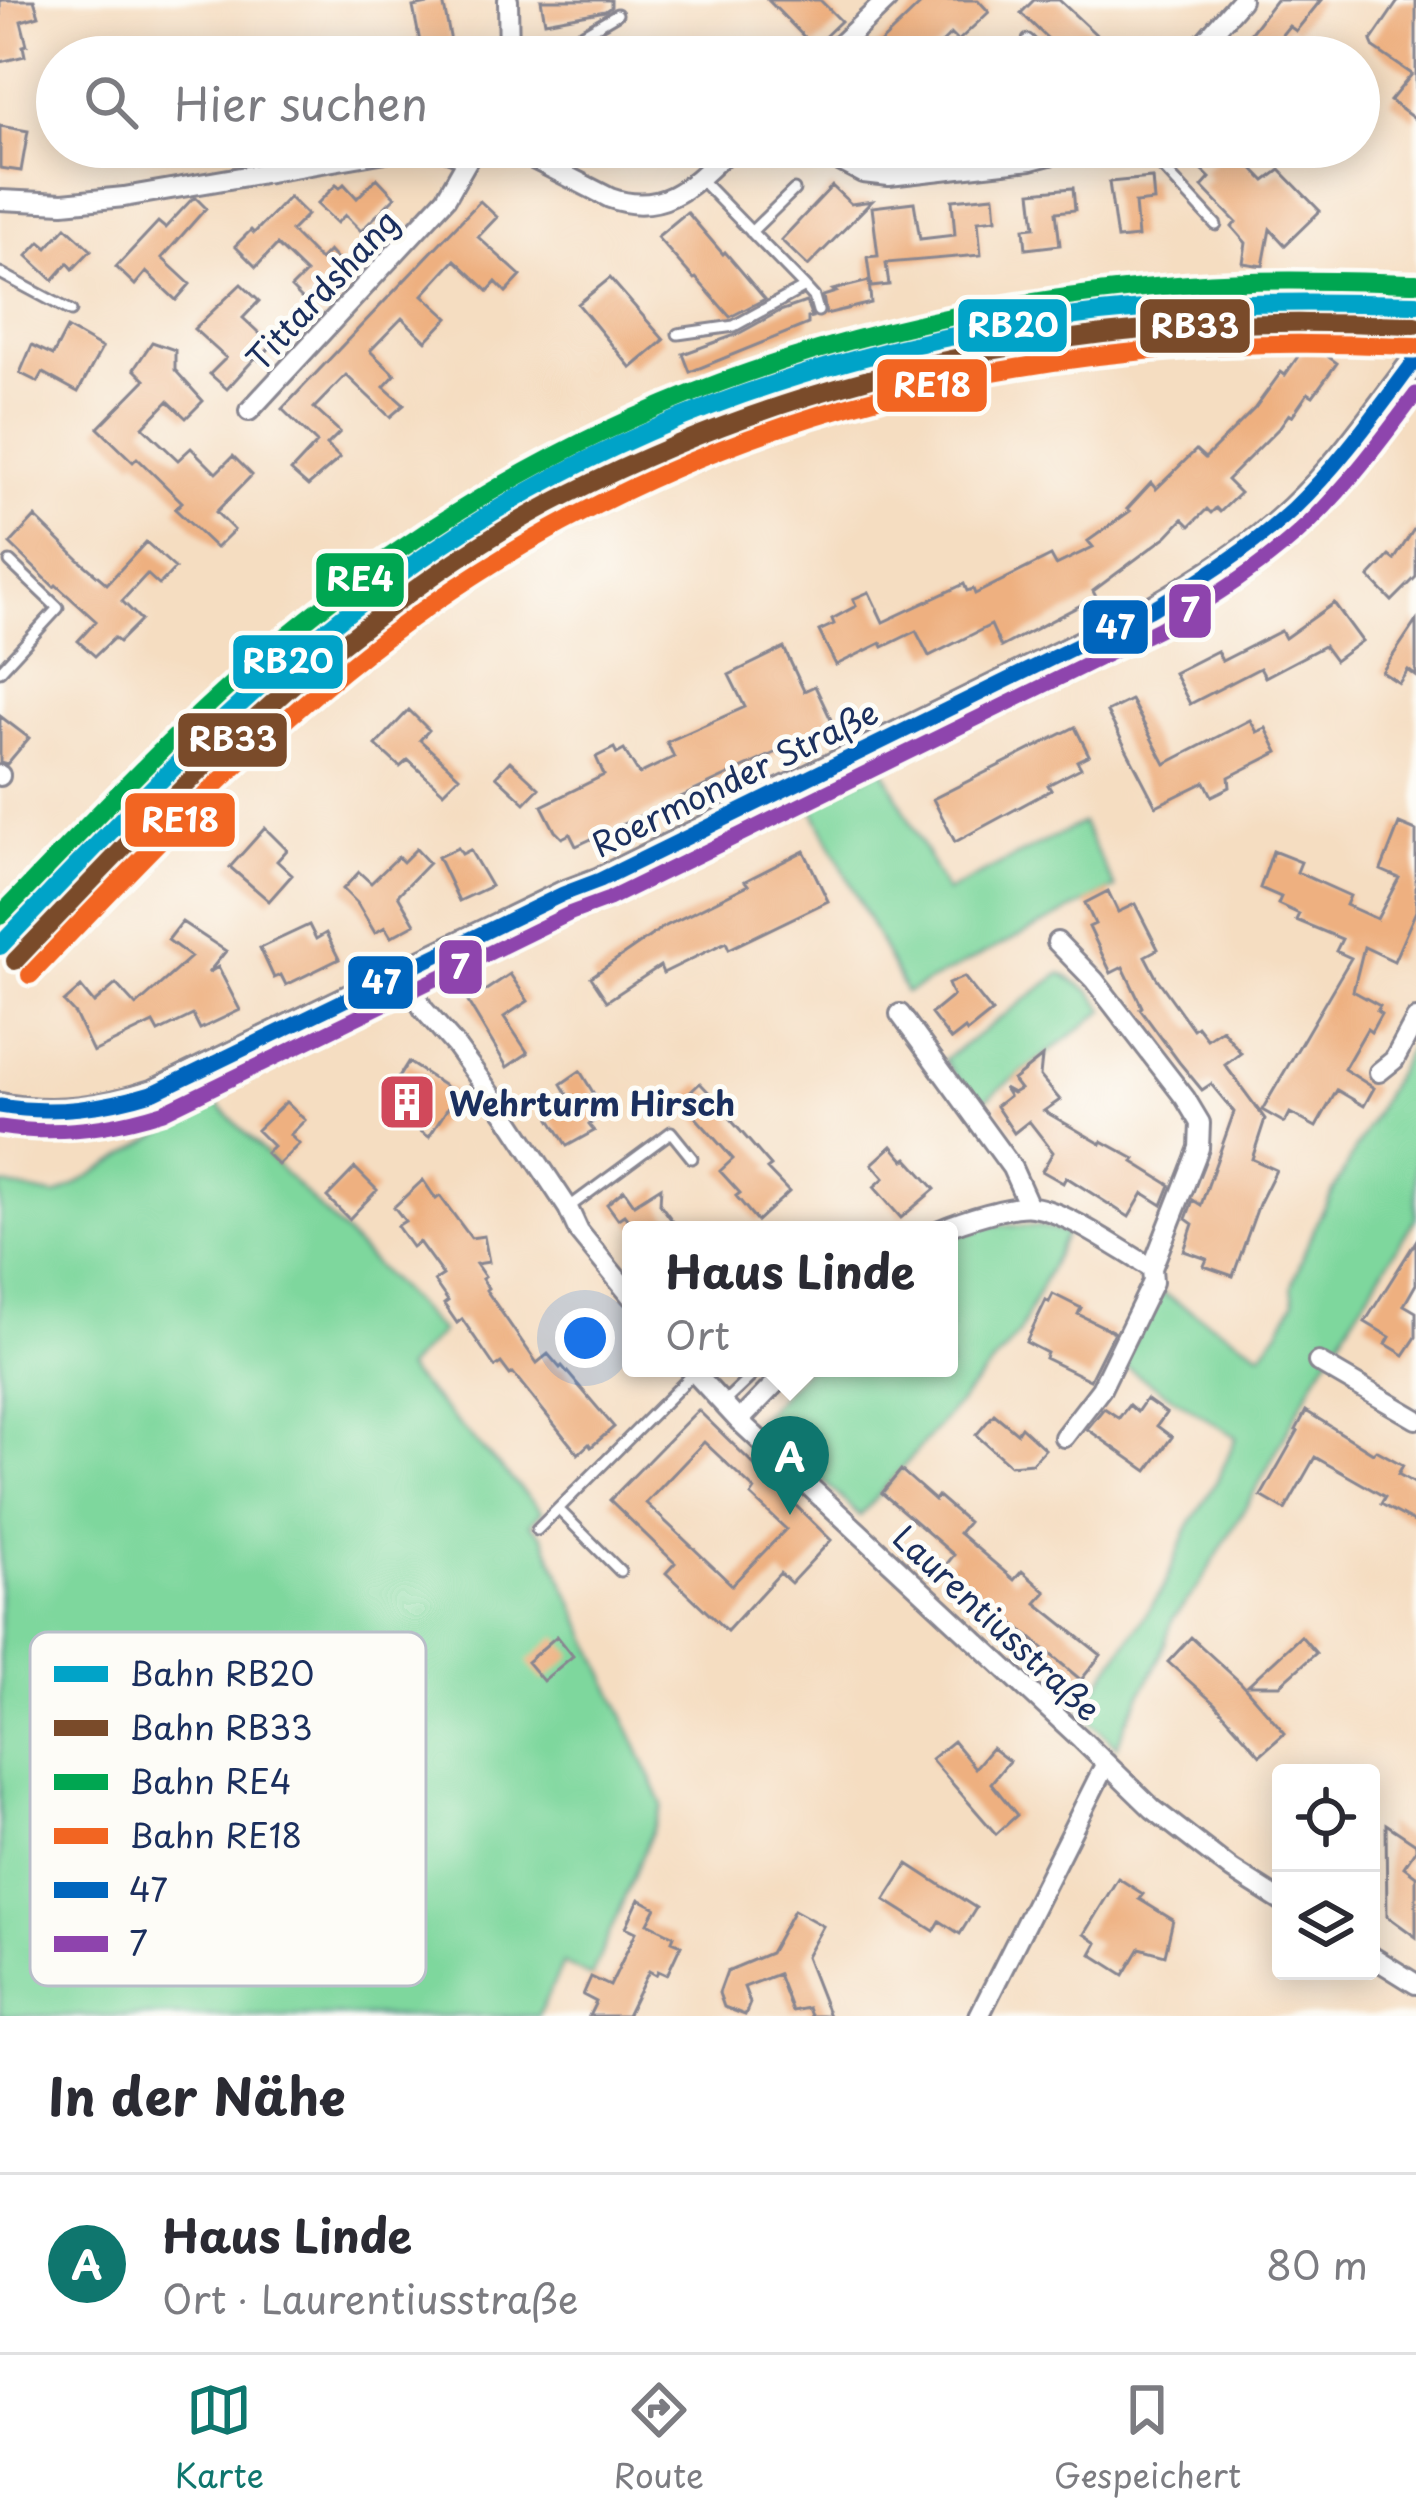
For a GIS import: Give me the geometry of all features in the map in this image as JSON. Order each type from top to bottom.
[{"type":"main road","name":"Roermonder Straße","points":[[0,1106],[66,1113],[136,1099],[211,1067],[1150,610],[1192,586],[1293,510],[1416,359]]},
{"type":"street","points":[[508,0],[509,36]]},
{"type":"street","points":[[849,36],[886,0]]},
{"type":"street","points":[[1209,36],[1241,0]]},
{"type":"street","points":[[0,200],[63,203],[124,197],[293,168]]},
{"type":"street","name":"Tittardshang","points":[[249,411],[446,198],[463,168]]},
{"type":"street","points":[[551,168],[628,204],[666,200],[710,168]]},
{"type":"street","points":[[855,168],[889,176],[960,168]]},
{"type":"street","points":[[1057,942],[1094,980],[1200,1124],[1199,1148],[1152,1268],[1153,1282],[1101,1389],[1064,1437]]},
{"type":"street","points":[[402,974],[424,1010],[509,1119],[579,1232],[622,1285]]},
{"type":"street","points":[[900,1014],[1012,1168],[1029,1206]]},
{"type":"street","points":[[1379,1072],[1394,1060],[1416,1019]]},
{"type":"street","points":[[958,1223],[1029,1206],[1058,1214],[1152,1268]]},
{"type":"street","points":[[1318,1362],[1416,1419]]},
{"type":"street","name":"Laurentiusstraße","points":[[699,1377],[739,1421],[1153,1810],[1272,1894]]},
{"type":"street","points":[[739,1421],[781,1377]]},
{"type":"street","points":[[979,2016],[1106,1763]]},
{"type":"street","points":[[1380,1962],[1416,1984]]},
{"type":"lane","points":[[580,36],[617,14]]},
{"type":"lane","points":[[1163,168],[1216,225]]},
{"type":"lane","points":[[699,178],[814,297],[818,311]]},
{"type":"lane","points":[[751,232],[794,190]]},
{"type":"lane","points":[[0,273],[71,311]]},
{"type":"lane","points":[[679,334],[734,326],[805,287]]},
{"type":"lane","points":[[0,671],[58,608],[10,562]]},
{"type":"lane","points":[[568,1208],[671,1132],[692,1158]]},
{"type":"lane","points":[[537,1530],[685,1377]]},
{"type":"lane","points":[[723,1403],[750,1377]]},
{"type":"lane","points":[[558,1508],[620,1571]]},
{"type":"green space","points":[[883,768],[946,892],[1082,823],[1115,888],[906,993],[810,804]]},
{"type":"green space","points":[[1061,973],[1091,992],[1105,1010],[978,1105],[944,1060]]},
{"type":"green space","points":[[1416,1036],[1416,1217],[1315,1378],[1197,1589],[1173,1618],[1159,1661],[1117,1747],[1081,1711],[1164,1587],[1186,1532],[1236,1437],[1122,1365],[1158,1291],[1261,1353],[1294,1302],[1292,1286],[1313,1229]]},
{"type":"green space","points":[[215,1102],[441,1332],[405,1369],[542,1511],[530,1524],[543,1536],[663,1805],[591,1977],[563,1963],[538,2016],[0,2016],[0,1184],[56,1196]]},
{"type":"green space","points":[[992,1225],[1066,1233],[1018,1335],[860,1516],[759,1419],[798,1377],[958,1377],[958,1235]]},
{"type":"building","points":[[0,0],[34,0],[39,16],[21,21],[25,56],[0,62]]},
{"type":"building","points":[[541,0],[611,0],[611,7],[545,22]]},
{"type":"building","points":[[768,0],[820,0],[841,21],[825,36],[803,36]]},
{"type":"building","points":[[925,0],[978,0],[989,12],[963,36],[888,36]]},
{"type":"building","points":[[1034,0],[1059,0],[1098,36],[1045,36],[1021,13]]},
{"type":"building","points":[[1276,0],[1321,0],[1296,31],[1289,26],[1281,36],[1248,36]]},
{"type":"building","points":[[1399,0],[1416,0],[1416,120],[1390,101],[1412,74],[1380,52],[1380,36],[1374,36]]},
{"type":"building","points":[[443,1],[450,36],[419,36],[413,7]]},
{"type":"building","points":[[0,126],[28,131],[21,171],[0,168]]},
{"type":"building","points":[[1252,168],[1265,181],[1280,170],[1320,211],[1285,245],[1270,229],[1263,266],[1243,263],[1246,243],[1232,227],[1236,222],[1202,187],[1210,178],[1203,171]]},
{"type":"building","points":[[377,178],[395,197],[361,231],[345,215],[337,223],[317,204],[336,185],[344,184],[357,198]]},
{"type":"building","points":[[1152,178],[1154,201],[1135,203],[1138,237],[1117,239],[1109,182]]},
{"type":"building","points":[[832,186],[851,204],[872,201],[808,266],[781,240]]},
{"type":"building","points":[[1073,188],[1075,210],[1056,212],[1060,245],[1026,249],[1024,228],[1035,227],[1031,192]]},
{"type":"building","points":[[994,196],[996,219],[978,221],[981,255],[886,263],[889,285],[871,287],[867,257],[878,256],[872,207],[914,202],[920,239],[955,235],[952,200]]},
{"type":"building","points":[[289,197],[307,215],[291,231],[320,260],[329,251],[342,265],[305,302],[291,288],[306,273],[277,245],[256,267],[235,246]]},
{"type":"building","points":[[196,198],[206,208],[162,258],[190,284],[176,300],[146,272],[135,285],[116,267],[158,222],[165,228]]},
{"type":"building","points":[[480,201],[497,217],[478,237],[521,276],[506,292],[496,282],[488,291],[455,260],[423,295],[448,318],[426,341],[402,318],[370,351],[395,375],[384,387],[404,405],[390,417],[346,375],[314,408],[340,432],[327,445],[340,458],[308,486],[291,471],[317,443],[282,409]]},
{"type":"building","points":[[687,212],[765,299],[730,317],[694,279],[657,237]]},
{"type":"building","points":[[66,227],[91,250],[73,269],[68,263],[53,280],[27,256],[40,242],[47,248]]},
{"type":"building","points":[[610,278],[664,340],[631,368],[578,304]]},
{"type":"building","points":[[869,281],[871,303],[826,314],[823,296]]},
{"type":"building","points":[[241,284],[259,301],[243,318],[272,345],[227,389],[210,374],[226,358],[194,329]]},
{"type":"building","points":[[806,302],[812,317],[808,324],[690,372],[683,354]]},
{"type":"building","points":[[67,328],[102,348],[78,392],[43,373],[38,382],[20,373],[32,345],[53,355]]},
{"type":"building","points":[[152,342],[175,350],[175,370],[203,401],[186,418],[168,401],[143,427],[178,460],[191,448],[216,473],[233,456],[252,475],[216,512],[234,530],[216,548],[175,509],[182,502],[98,428],[145,380],[134,369]]},
{"type":"building","points":[[1308,342],[1337,363],[1313,396],[1308,393],[1292,416],[1227,480],[1240,493],[1220,512],[1207,509],[1190,526],[1183,519],[1093,591],[1096,597],[1001,647],[991,625],[929,656],[916,631],[836,665],[819,631],[856,606],[853,599],[869,592],[883,622],[964,584],[975,594],[1051,556],[1056,565],[1093,547],[1088,541],[1130,511],[1127,509],[1151,483],[1156,489],[1196,450],[1205,458],[1255,408],[1281,372],[1285,375]]},
{"type":"building","points":[[35,517],[107,584],[146,542],[175,568],[159,585],[147,574],[122,601],[141,620],[119,642],[114,638],[95,656],[78,641],[96,621],[10,544]]},
{"type":"building","points":[[1416,526],[1416,577],[1392,601],[1369,577],[1389,556],[1394,560]]},
{"type":"building","points":[[1334,603],[1362,641],[1335,661],[1324,646],[1265,677],[1260,668],[1190,704],[1174,673],[1217,651],[1222,661],[1281,631],[1285,638]]},
{"type":"building","points":[[1416,621],[1416,676],[1408,670],[1399,683],[1382,672]]},
{"type":"building","points":[[784,648],[804,691],[815,686],[835,728],[576,846],[570,834],[562,838],[555,831],[542,806],[604,775],[596,757],[614,748],[617,754],[624,750],[639,774],[674,757],[667,742],[745,707],[729,675]]},
{"type":"building","points":[[1131,700],[1165,764],[1250,720],[1257,732],[1266,728],[1278,752],[1229,777],[1230,787],[1212,796],[1205,782],[1156,806],[1107,712]]},
{"type":"building","points":[[409,710],[429,730],[420,740],[459,776],[443,792],[408,760],[400,767],[376,745]]},
{"type":"building","points":[[0,716],[29,738],[7,764],[0,762]]},
{"type":"building","points":[[1075,727],[1089,755],[1077,761],[1081,768],[1048,785],[1051,790],[955,842],[933,799]]},
{"type":"building","points":[[510,761],[539,788],[525,803],[496,776]]},
{"type":"building","points":[[1399,824],[1416,831],[1416,911],[1394,961],[1364,947],[1353,991],[1380,1006],[1381,1014],[1344,1069],[1374,1088],[1364,1106],[1337,1090],[1316,1127],[1290,1113],[1285,1123],[1262,1110],[1351,958],[1336,951],[1342,939],[1296,920],[1299,914],[1278,904],[1281,897],[1260,888],[1273,851],[1301,862],[1297,872],[1350,896],[1346,905],[1377,919],[1399,878],[1381,870]]},
{"type":"building","points":[[265,828],[287,850],[277,861],[292,875],[269,901],[230,867]]},
{"type":"building","points":[[458,848],[462,854],[470,850],[491,886],[459,901],[438,857]]},
{"type":"building","points":[[416,849],[429,863],[398,895],[415,924],[391,937],[385,927],[375,933],[343,889],[359,872],[371,883],[398,857],[403,862]]},
{"type":"building","points":[[804,851],[828,901],[729,949],[726,942],[663,973],[660,966],[607,1001],[591,977],[662,928]]},
{"type":"building","points":[[1108,891],[1118,912],[1135,904],[1158,949],[1145,956],[1193,1029],[1197,1026],[1207,1039],[1222,1029],[1241,1053],[1225,1065],[1265,1119],[1252,1159],[1276,1170],[1233,1276],[1204,1266],[1207,1259],[1184,1251],[1193,1224],[1186,1219],[1193,1200],[1201,1205],[1234,1112],[1211,1084],[1202,1090],[1179,1062],[1140,1009],[1123,967],[1111,973],[1089,927],[1095,924],[1085,903]]},
{"type":"building","points":[[182,922],[226,951],[208,973],[218,967],[240,1010],[200,1029],[193,1015],[158,1032],[153,1023],[93,1052],[64,1002],[81,987],[94,1003],[116,984],[136,1006],[191,957],[168,940]]},
{"type":"building","points":[[309,925],[316,939],[326,933],[339,959],[286,985],[281,975],[274,978],[260,948]]},
{"type":"building","points":[[510,974],[528,1001],[504,1017],[528,1053],[507,1067],[468,1002]]},
{"type":"building","points":[[964,977],[992,1012],[951,1040],[931,1014],[953,996],[948,984]]},
{"type":"building","points":[[1042,1057],[1040,1076],[1060,1100],[1044,1111],[1135,1159],[1133,1162],[1170,1185],[1162,1205],[1143,1193],[1129,1217],[1066,1177],[1063,1183],[1042,1171],[1053,1152],[1029,1121],[1014,1133],[996,1106],[1009,1096],[1004,1088],[1013,1093],[1020,1089],[1013,1080]]},
{"type":"building","name":"Wehrturm Hirsch","points":[[408,1062],[457,1094],[429,1137],[394,1113],[398,1107],[385,1099]]},
{"type":"building","points":[[580,1071],[594,1094],[584,1102],[595,1120],[589,1125],[594,1131],[567,1146],[550,1119],[572,1103],[561,1084]]},
{"type":"building","points":[[700,1083],[789,1192],[757,1221],[720,1171],[733,1159],[681,1101]]},
{"type":"building","points":[[286,1102],[305,1120],[290,1135],[299,1144],[278,1165],[266,1153],[273,1146],[257,1130]]},
{"type":"building","points":[[892,1146],[935,1189],[901,1218],[874,1187],[884,1178],[872,1164]]},
{"type":"building","points":[[355,1168],[377,1190],[349,1219],[327,1197]]},
{"type":"building","points":[[423,1180],[471,1238],[484,1236],[489,1262],[476,1264],[485,1277],[486,1290],[537,1363],[548,1354],[614,1427],[591,1447],[578,1454],[513,1373],[501,1363],[495,1367],[462,1319],[457,1323],[444,1304],[448,1301],[434,1281],[443,1275],[419,1242],[412,1247],[397,1226],[405,1221],[394,1207]]},
{"type":"building","points":[[661,1187],[660,1204],[673,1221],[629,1221],[624,1215],[618,1219],[607,1204],[624,1190],[634,1204]]},
{"type":"building","points":[[1416,1241],[1416,1284],[1404,1305],[1416,1312],[1416,1337],[1404,1355],[1386,1344],[1390,1337],[1365,1322]]},
{"type":"building","points":[[1053,1294],[1081,1308],[1078,1314],[1114,1332],[1090,1380],[1045,1358],[1047,1353],[1026,1342]]},
{"type":"building","points":[[1146,1399],[1166,1413],[1157,1426],[1172,1437],[1147,1471],[1087,1429],[1104,1408],[1119,1418],[1129,1405],[1137,1412]]},
{"type":"building","points":[[698,1410],[831,1540],[791,1583],[780,1573],[727,1631],[666,1573],[675,1563],[610,1500]],"holes":[[[704,1442],[755,1490],[751,1496],[786,1529],[732,1585],[646,1503]]]},
{"type":"building","points":[[1306,1411],[1373,1453],[1376,1450],[1403,1465],[1398,1474],[1416,1484],[1416,1523],[1381,1504],[1385,1497],[1315,1457],[1285,1510],[1261,1496]]},
{"type":"building","points":[[994,1414],[1017,1433],[1021,1427],[1045,1449],[1032,1463],[1010,1465],[976,1435]]},
{"type":"building","points":[[901,1470],[968,1522],[959,1533],[1014,1580],[1022,1571],[1046,1592],[1036,1603],[1101,1655],[1081,1680],[945,1566],[954,1555],[882,1493]]},
{"type":"building","points":[[557,1636],[573,1656],[543,1681],[527,1662]]},
{"type":"building","points":[[1301,1636],[1316,1653],[1280,1685],[1248,1685]]},
{"type":"building","points":[[1191,1637],[1285,1733],[1260,1755],[1215,1704],[1168,1662]]},
{"type":"building","points":[[953,1741],[975,1768],[992,1748],[1009,1761],[991,1783],[1017,1815],[996,1834],[931,1759]]},
{"type":"building","points":[[1386,1824],[1416,1844],[1404,1867],[1416,1876],[1416,1937],[1387,1916]]},
{"type":"building","points":[[908,1864],[976,1908],[960,1934],[940,1921],[934,1931],[885,1900]]},
{"type":"building","points":[[1118,1878],[1143,1894],[1139,1899],[1173,1920],[1165,1955],[1140,1948],[1124,1975],[1091,1954],[1097,1943],[1084,1934]]},
{"type":"building","points":[[639,1899],[656,1908],[648,1923],[674,1936],[672,1941],[681,1945],[667,1975],[649,1971],[627,2016],[589,2016],[596,2002],[583,1995],[591,1977],[610,1986],[636,1932],[626,1927]]},
{"type":"building","points":[[794,1910],[823,1926],[806,1957],[829,2016],[811,2016],[808,2008],[792,2011],[778,1974],[744,1987],[750,2003],[745,2015],[724,2007],[719,1993],[727,1971],[770,1953]]},
{"type":"rail line","name":"RE4","points":[[0,916],[187,726],[306,620],[405,546],[507,482],[613,428],[721,382],[833,346],[948,317],[1066,297],[1189,284],[1416,283]]},
{"type":"rail line","name":"RB20","points":[[0,946],[195,747],[319,636],[474,524],[606,451],[686,416],[853,360],[1025,323],[1198,305],[1416,304]]},
{"type":"rail line","name":"RB33","points":[[15,961],[210,761],[335,650],[477,547],[538,510],[643,459],[718,428],[874,377],[1035,343],[1224,324],[1415,325]]},
{"type":"rail line","name":"RE18","points":[[30,975],[221,780],[343,671],[438,600],[536,538],[638,485],[744,441],[853,405],[965,378],[1079,358],[1197,347],[1415,346]]},
{"type":"transit line","name":"47","points":[[0,1106],[78,1108],[155,1092],[1150,610],[1242,551],[1293,509],[1342,455],[1416,359]]},
{"type":"transit line","name":"7","points":[[0,1127],[82,1129],[163,1112],[1159,629],[1238,580],[1310,522],[1416,394]]},
{"type":"place","name":"Wehrturm Hirsch","points":[[407,1102]]},
{"type":"place","name":"Haus Linde","points":[[790,1515]]}]
